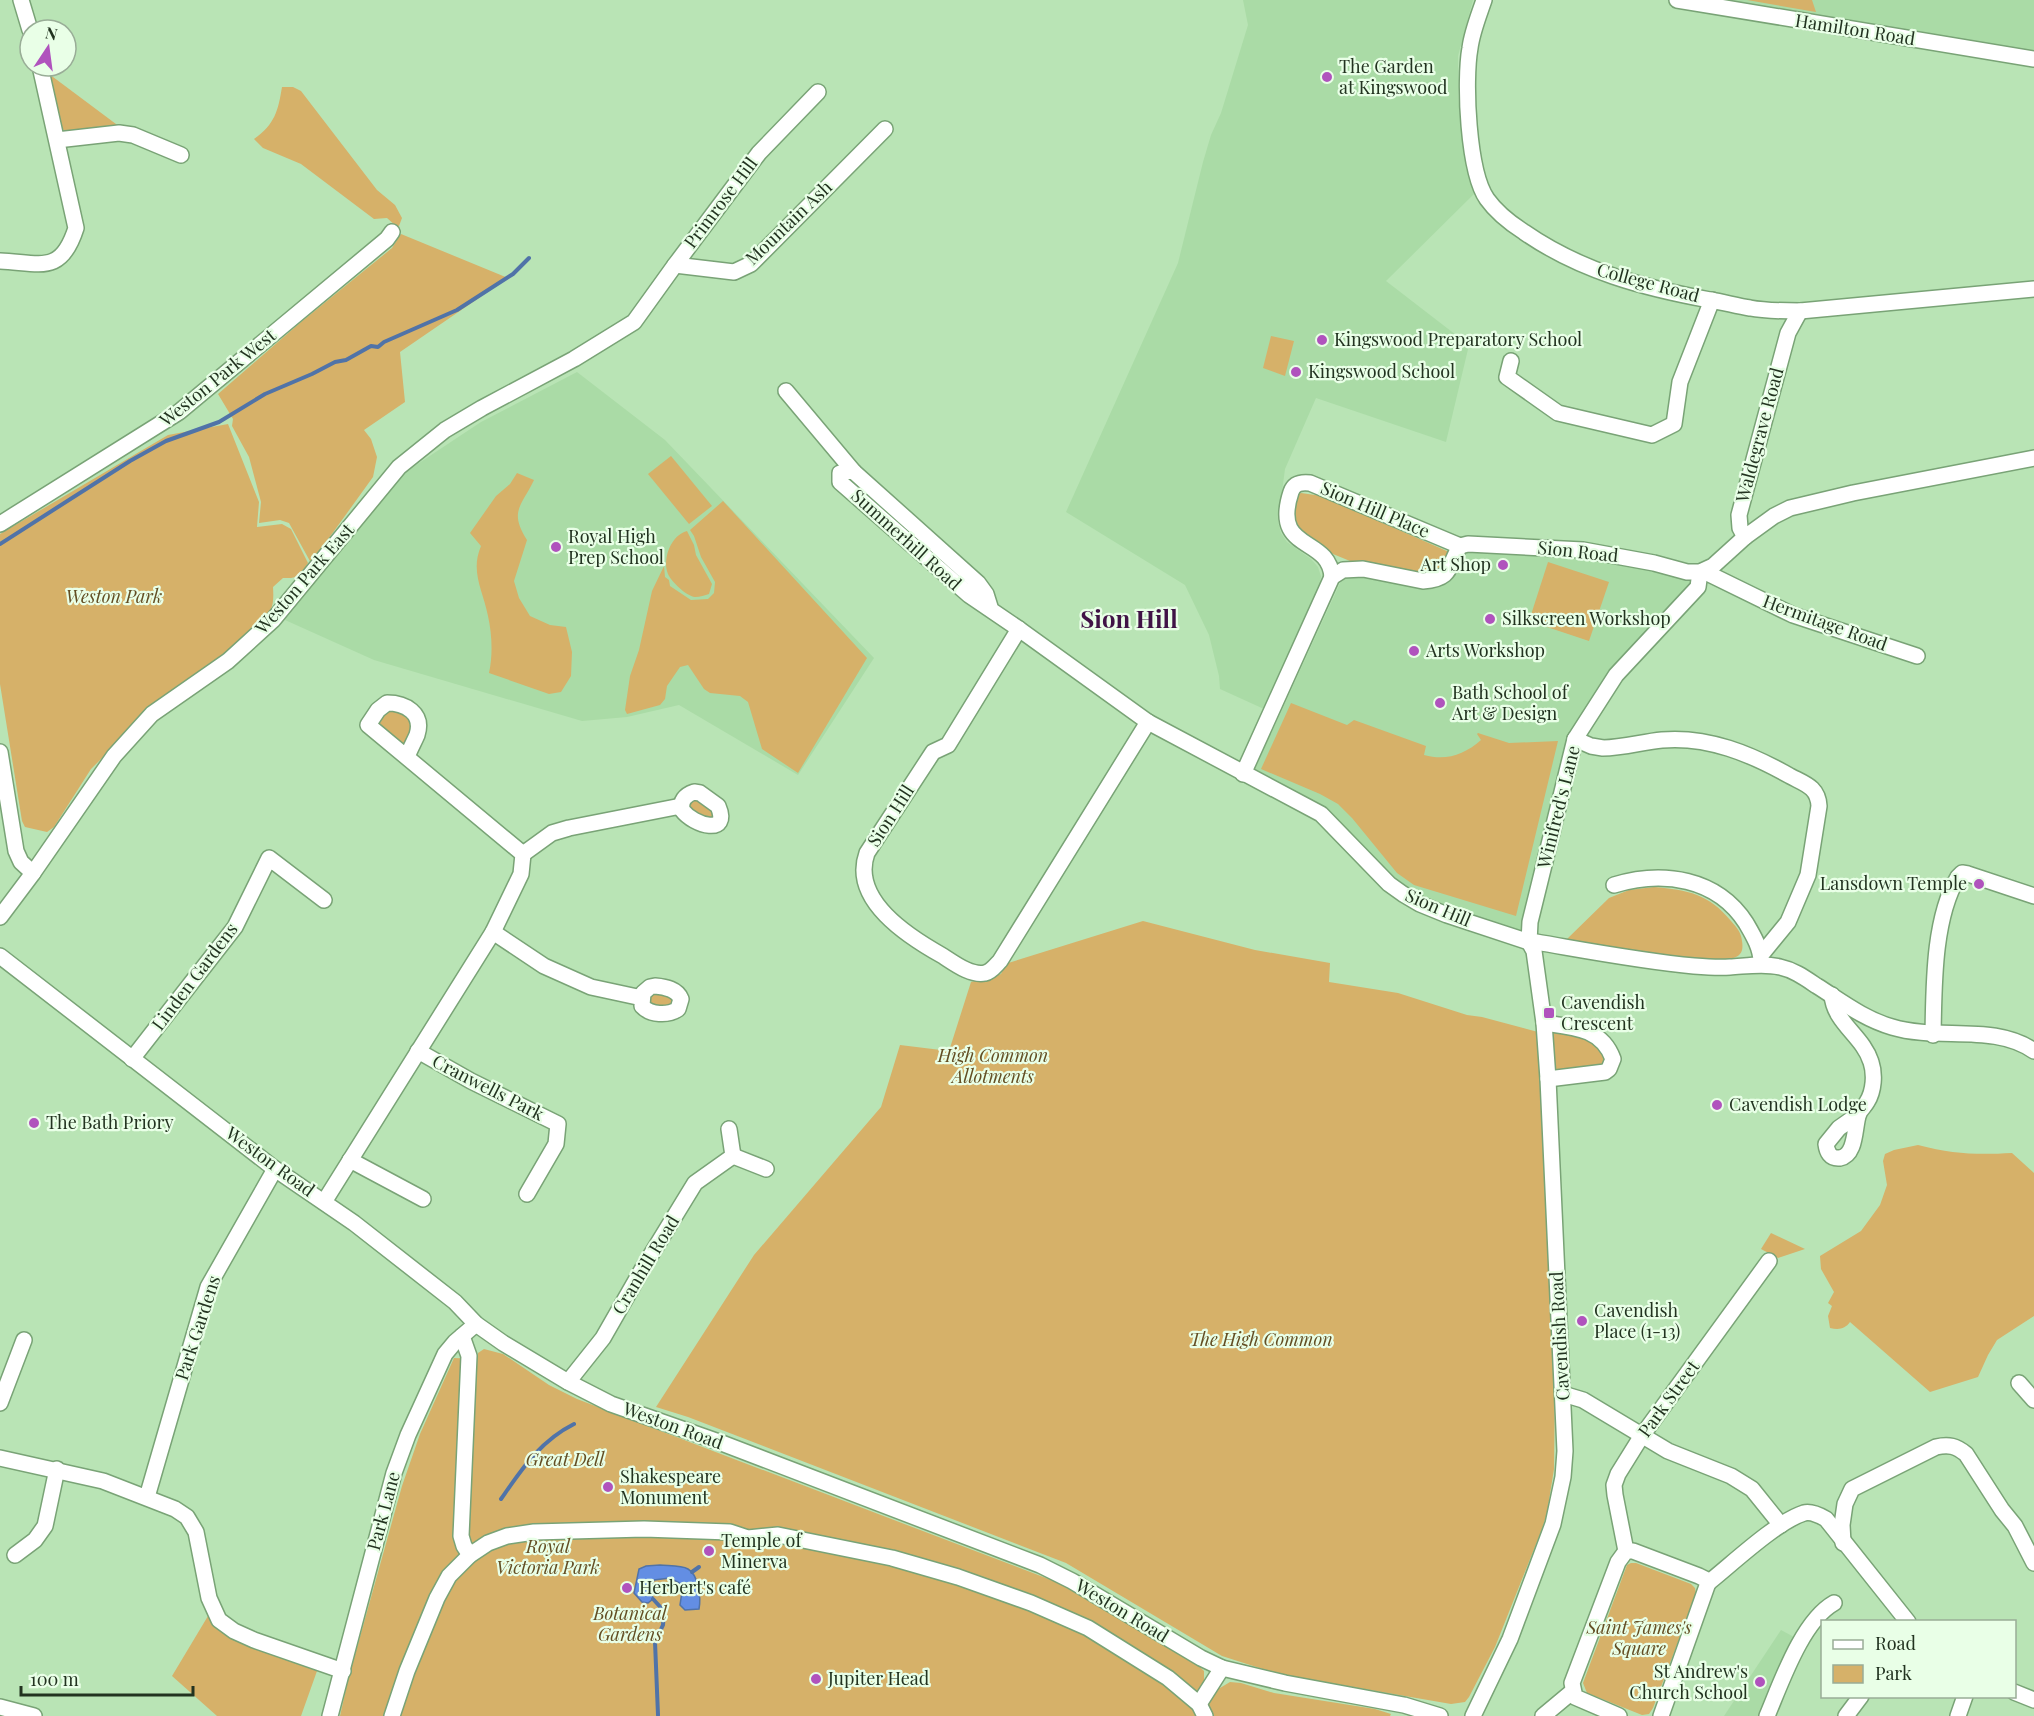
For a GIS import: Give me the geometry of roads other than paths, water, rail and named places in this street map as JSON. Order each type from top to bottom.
[{"type":"street","points":[[21,0],[26,18]]},
{"type":"street","name":"College Road","points":[[1484,0],[1470,48],[1467,90],[1473,158],[1477,177],[1486,198],[1504,218],[1536,240],[1575,262],[1623,281],[1669,293],[1752,308],[1781,310],[1800,311],[2034,289]]},
{"type":"street","name":"Hamilton Road","points":[[1677,0],[2034,59]]},
{"type":"street","points":[[0,261],[47,264],[61,258],[71,245],[76,228],[43,78]]},
{"type":"street","name":"Primrose Hill","points":[[634,322],[759,153],[818,92]]},
{"type":"street","name":"Mountain Ash","points":[[675,265],[734,272],[751,264],[885,129]]},
{"type":"street","points":[[57,140],[119,133],[174,147]]},
{"type":"street","name":"Weston Park West","points":[[0,524],[179,412],[380,245],[392,232]]},
{"type":"street","points":[[1511,361],[1507,377],[1558,413],[1652,435],[1674,424],[1680,382],[1712,300]]},
{"type":"street","points":[[1781,310],[1788,333]]},
{"type":"street","name":"Waldegrave Road","points":[[1745,537],[1740,528],[1739,515],[1788,333],[1800,311]]},
{"type":"street","name":"Weston Park East","points":[[0,916],[33,873],[114,756],[152,714],[228,661],[273,620],[399,467],[437,436],[472,413],[574,359],[634,322]]},
{"type":"street","name":"Summerhill Road","points":[[786,391],[854,472],[840,473],[840,482],[969,596],[1019,629]]},
{"type":"street","points":[[1702,572],[1713,566],[1745,537],[1774,516],[1800,506],[1853,493],[2034,458]]},
{"type":"street","name":"Sion Hill Place","points":[[1332,577],[1331,566],[1326,558],[1292,534],[1286,523],[1292,489],[1296,484],[1310,483],[1460,546]]},
{"type":"street","name":"Sion Road","points":[[1460,546],[1468,544],[1583,550],[1654,562],[1687,572],[1702,572]]},
{"type":"street","points":[[1243,774],[1332,577],[1344,570],[1363,569],[1431,580],[1440,577],[1451,568],[1460,546]]},
{"type":"street","name":"Hermitage Road","points":[[1702,572],[1792,615],[1917,656]]},
{"type":"street","name":"Winifred's Lane","points":[[1530,944],[1530,922],[1575,739],[1616,675],[1698,587],[1702,572]]},
{"type":"street","name":"Sion Hill","points":[[1149,722],[1000,961],[987,973],[979,973],[957,965],[913,939],[899,928],[875,901],[864,877],[864,861],[867,853],[933,752],[948,745],[1019,629],[1149,722],[1322,814],[1389,884],[1420,904],[1530,944],[1536,942],[1693,966],[1728,967],[1761,960],[1798,974],[1853,1010],[1892,1027],[1933,1035],[1982,1034],[2015,1041],[2034,1051]]},
{"type":"street","points":[[1575,739],[1603,748],[1692,740],[1731,748],[1770,765],[1812,788],[1819,795],[1808,875],[1788,922],[1761,960]]},
{"type":"street","points":[[0,752],[16,850],[21,862],[33,873]]},
{"type":"street","points":[[407,757],[523,854],[552,833],[681,807]]},
{"type":"street","name":"Cranwells Park","points":[[324,1202],[493,932],[515,891],[521,874],[523,854]]},
{"type":"street","name":"Linden Gardens","points":[[132,1059],[235,927],[269,858],[324,900]]},
{"type":"street","points":[[1933,1035],[1934,978],[1941,924],[1958,877],[1962,873],[1968,874],[2034,896]]},
{"type":"street","points":[[1614,885],[1628,880],[1660,877],[1705,886],[1734,907],[1752,933],[1761,960]]},
{"type":"street","points":[[493,932],[531,959],[591,987],[642,998]]},
{"type":"street","name":"Cavendish Road","points":[[1473,1716],[1509,1639],[1553,1524],[1563,1477],[1565,1451],[1548,1079],[1544,1023],[1530,944]]},
{"type":"street","name":"Weston Road","points":[[0,956],[275,1169],[324,1202],[455,1302],[476,1324],[568,1383],[611,1404],[719,1442],[1040,1565],[1072,1581],[1201,1658],[1222,1668],[1285,1683],[1404,1705],[1440,1716]]},
{"type":"street","points":[[1832,995],[1833,1007],[1866,1051],[1871,1063],[1874,1084],[1868,1102],[1859,1113]]},
{"type":"street","points":[[1544,1023],[1582,1029],[1594,1034],[1603,1040],[1613,1059],[1612,1065],[1605,1072],[1548,1079]]},
{"type":"street","name":"Cranwells Park","points":[[418,1051],[471,1082],[562,1120],[556,1144],[527,1194]]},
{"type":"street","points":[[729,1130],[733,1156],[766,1169]]},
{"type":"street","name":"Cranhill Road","points":[[568,1383],[603,1338],[695,1183],[733,1156]]},
{"type":"street","points":[[350,1160],[423,1199]]},
{"type":"street","name":"Park Gardens","points":[[147,1497],[208,1287],[275,1169]]},
{"type":"street","name":"Park Street","points":[[1626,1551],[1614,1485],[1618,1474],[1641,1437],[1769,1261]]},
{"type":"street","name":"Park Lane","points":[[330,1716],[394,1473],[408,1435],[445,1354],[476,1324]]},
{"type":"street","points":[[462,1336],[469,1356],[461,1536],[470,1555]]},
{"type":"street","points":[[0,1403],[25,1340]]},
{"type":"street","points":[[2019,1383],[2034,1400]]},
{"type":"street","points":[[1563,1394],[1583,1400],[1641,1437],[1668,1451],[1731,1476],[1752,1488],[1781,1525]]},
{"type":"street","points":[[1843,1543],[1842,1525],[1845,1504],[1852,1489],[1936,1447],[1950,1445],[1966,1454],[2015,1526],[2031,1566]]},
{"type":"street","points":[[0,1458],[102,1480],[175,1509],[187,1517],[196,1532],[208,1598],[219,1620],[234,1631],[254,1640],[343,1671]]},
{"type":"street","points":[[15,1555],[35,1540],[45,1526],[57,1469]]},
{"type":"street","points":[[1660,1716],[1708,1583],[1781,1525],[1804,1513],[1812,1513],[1826,1519],[1906,1620]]},
{"type":"street","points":[[392,1716],[407,1671],[437,1598],[449,1576],[470,1555],[488,1543],[534,1532],[639,1529],[730,1532],[748,1538],[778,1535],[892,1558],[958,1577],[1055,1612],[1088,1628],[1168,1678],[1202,1710],[1222,1668]]},
{"type":"street","points":[[1618,1716],[1575,1697],[1572,1683],[1618,1562],[1626,1551],[1633,1551],[1699,1576],[1708,1583]]},
{"type":"street","points":[[1768,1716],[1787,1669],[1808,1628],[1824,1609],[1834,1603]]},
{"type":"street","points":[[1543,1716],[1573,1691]]},
{"type":"street","points":[[2016,1693],[2034,1700]]},
{"type":"street","points":[[1846,1716],[1860,1698]]},
{"type":"street","points":[[1958,1716],[1964,1698]]},
{"type":"street","points":[[0,1707],[34,1716]]},
{"type":"water","points":[[660,1565],[682,1567],[692,1572],[698,1588],[699,1609],[685,1610],[680,1605],[683,1585],[670,1578],[654,1580],[651,1588],[653,1599],[648,1603],[642,1602],[634,1593],[639,1569]]},
{"type":"waterway","points":[[0,544],[130,461],[166,441],[219,422],[265,394],[335,362],[346,360],[371,346],[378,347],[384,342],[457,310],[513,274],[529,258]]},
{"type":"waterway","points":[[501,1499],[541,1447],[574,1424]]},
{"type":"waterway","points":[[692,1572],[699,1567]]},
{"type":"waterway","points":[[653,1599],[664,1611],[663,1625],[655,1642],[658,1715]]},
{"type":"place","name":"The Garden at Kingswood","points":[[1327,77]]},
{"type":"place","name":"Kingswood Preparatory School","points":[[1322,340]]},
{"type":"place","name":"Kingswood School","points":[[1296,372]]},
{"type":"place","name":"Royal High Prep School","points":[[556,547]]},
{"type":"place","name":"Art Shop","points":[[1503,565]]},
{"type":"place","name":"Silkscreen Workshop","points":[[1490,619]]},
{"type":"place","name":"Arts Workshop","points":[[1414,651]]},
{"type":"place","name":"Bath School of Art & Design","points":[[1440,703]]},
{"type":"place","name":"Lansdown Temple","points":[[1979,884]]},
{"type":"place","name":"Cavendish Crescent","points":[[1549,1013]]},
{"type":"place","name":"Cavendish Lodge","points":[[1717,1105]]},
{"type":"place","name":"The Bath Priory","points":[[34,1123]]},
{"type":"place","name":"Cavendish Place (1-13)","points":[[1582,1321]]},
{"type":"place","name":"Shakespeare Monument","points":[[608,1487]]},
{"type":"place","name":"Temple of Minerva","points":[[709,1551]]},
{"type":"place","name":"Herbert's café","points":[[627,1588]]},
{"type":"place","name":"Jupiter Head","points":[[816,1679]]},
{"type":"place","name":"St Andrew's Church School","points":[[1760,1682]]},
{"type":"district","name":"Sion Hill","points":[[1129,620]]},
{"type":"park label","name":"Weston Park","points":[[114,597]]},
{"type":"park label","name":"High Common Allotments","points":[[993,1066]]},
{"type":"park label","name":"The High Common","points":[[1261,1340]]},
{"type":"park label","name":"Great Dell","points":[[565,1460]]},
{"type":"park label","name":"Royal Victoria Park","points":[[548,1557]]},
{"type":"park label","name":"Botanical Gardens","points":[[630,1624]]},
{"type":"park label","name":"Saint James's Square","points":[[1639,1638]]}]
